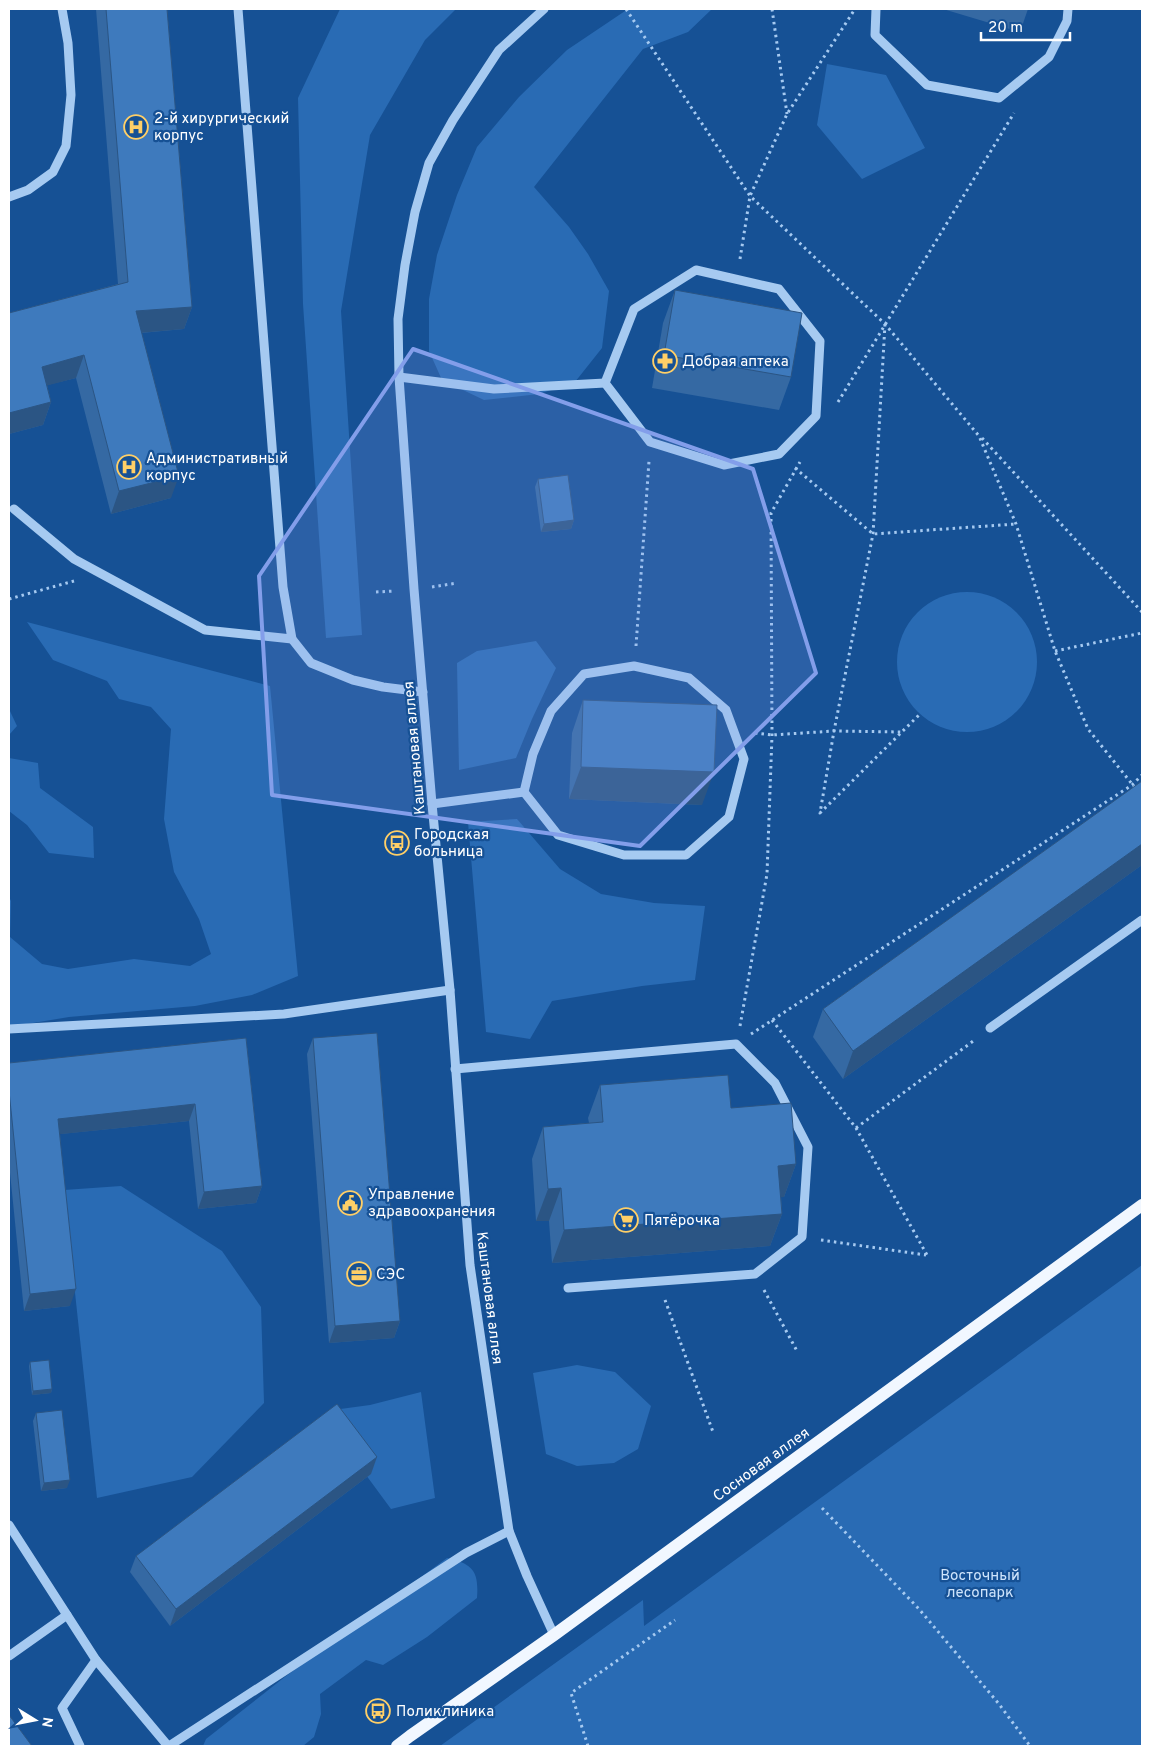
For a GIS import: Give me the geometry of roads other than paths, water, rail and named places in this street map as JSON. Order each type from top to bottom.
[{"type":"main road","name":"Сосновая аллея","points":[[397,1746],[554,1635],[1142,1205]]},
{"type":"street","points":[[9,197],[28,190],[53,172],[66,146],[71,95],[68,43],[62,9]]},
{"type":"street","points":[[238,9],[283,587],[292,639],[310,662],[353,680],[383,687],[423,692]]},
{"type":"street","name":"Каштановая аллея","points":[[544,9],[499,50],[453,120],[429,163],[415,212],[405,265],[398,319],[399,377],[414,580],[432,804],[450,990],[470,1265],[509,1531],[554,1635]]},
{"type":"street","points":[[876,9],[875,35],[927,85],[999,98],[1049,57],[1067,21],[1068,9]]},
{"type":"street","points":[[696,270],[779,288],[820,341],[816,416],[779,454],[724,465],[650,442],[605,382],[634,309],[696,270]]},
{"type":"street","points":[[399,377],[494,389],[605,382]]},
{"type":"street","points":[[14,509],[74,559],[205,630],[292,639]]},
{"type":"street","points":[[634,666],[689,678],[726,710],[744,759],[729,818],[686,855],[624,855],[558,835],[524,792],[533,754],[551,711],[584,674],[634,666]]},
{"type":"street","points":[[432,804],[524,792]]},
{"type":"street","points":[[990,1028],[1142,920]]},
{"type":"street","points":[[9,1029],[284,1014],[450,990]]},
{"type":"street","points":[[455,1069],[736,1044],[776,1083],[808,1147],[802,1237],[756,1274],[568,1288]]},
{"type":"street","points":[[9,1525],[96,1660],[168,1746],[466,1553],[509,1531]]},
{"type":"street","points":[[9,1656],[67,1615]]},
{"type":"street","points":[[80,1746],[62,1708],[96,1660]]},
{"type":"place","name":"2-й хирургический корпус","points":[[136,127]]},
{"type":"place","name":"Добрая аптека","points":[[665,361]]},
{"type":"place","name":"Административный корпус","points":[[129,467]]},
{"type":"place","name":"Городская больница","points":[[397,843]]},
{"type":"place","name":"Управление здравоохранения","points":[[350,1203]]},
{"type":"place","name":"Пятёрочка","points":[[626,1220]]},
{"type":"place","name":"СЭС","points":[[359,1274]]},
{"type":"place","name":"Поликлиника","points":[[378,1711]]},
{"type":"park label","name":"Восточный лесопарк","points":[[980,1584]]}]
